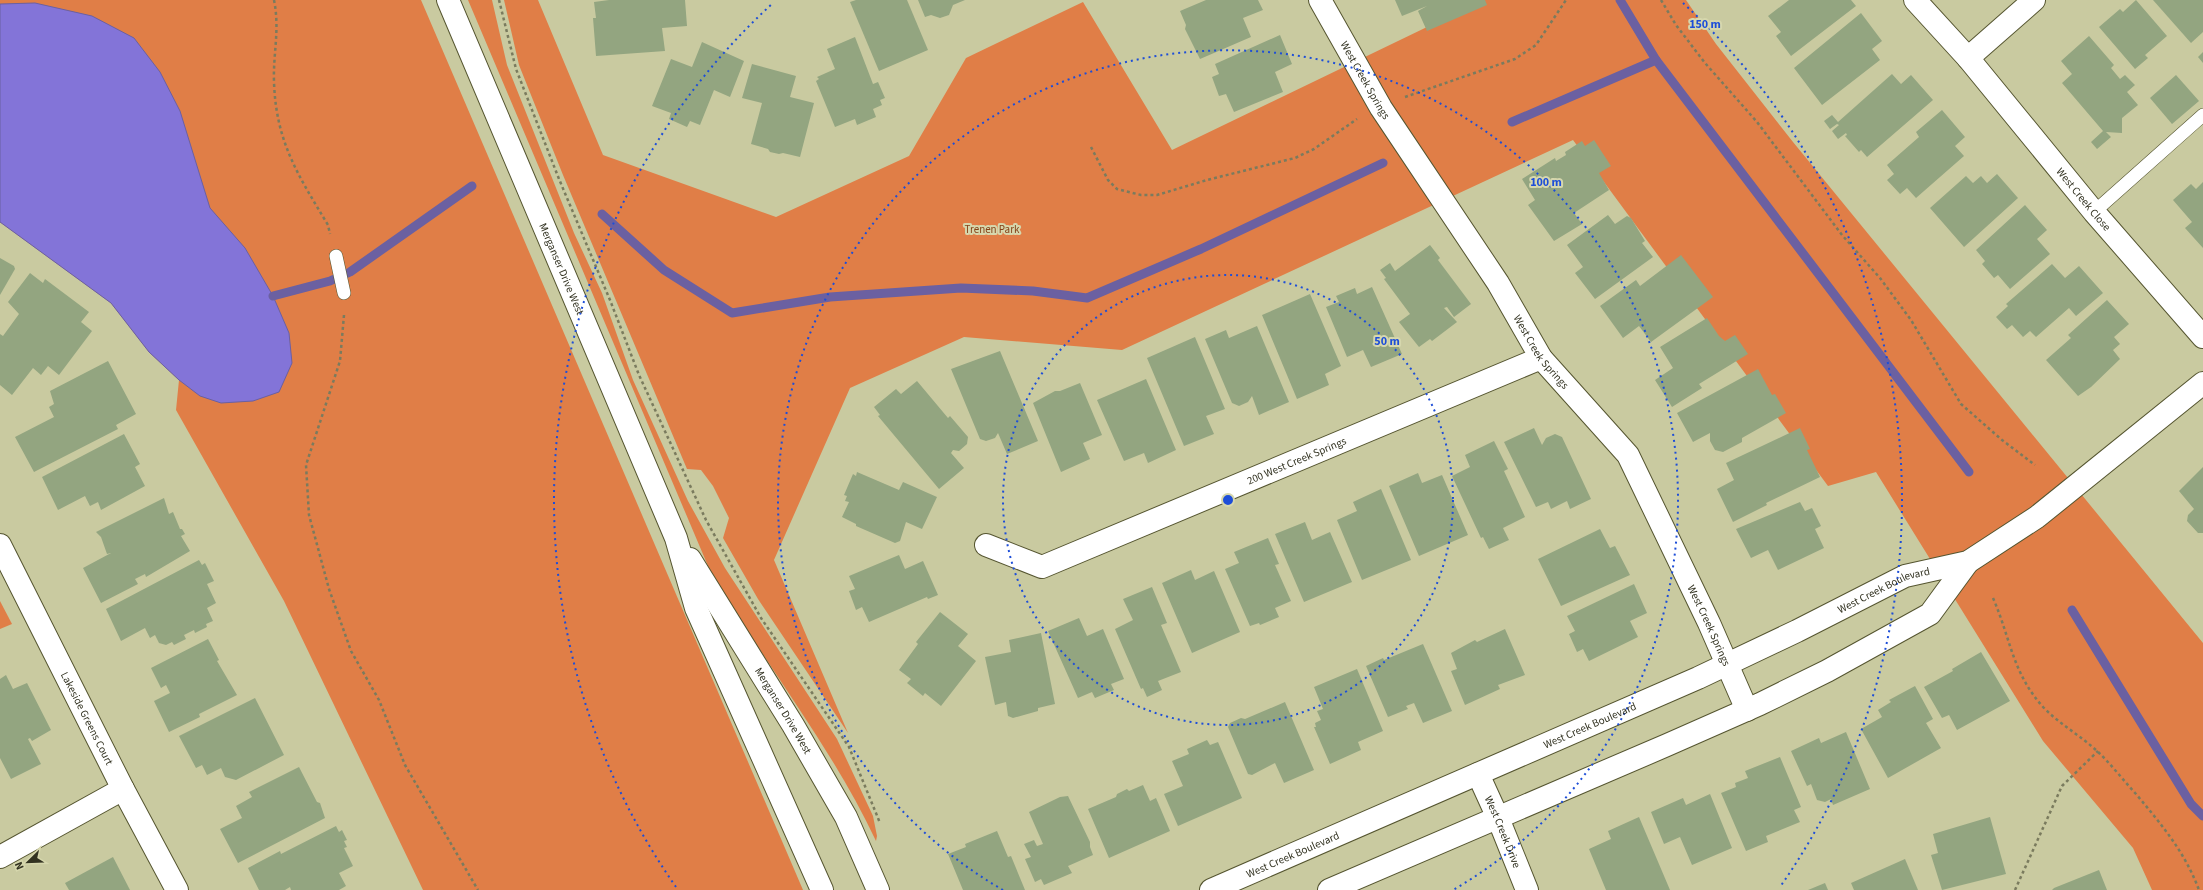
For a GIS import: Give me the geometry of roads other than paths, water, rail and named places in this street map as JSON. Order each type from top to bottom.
[{"type":"street","name":"Merganser Drive West","points":[[448,0],[676,538],[696,608],[822,890]]},
{"type":"street","name":"West Creek Springs","points":[[1320,0],[1381,108],[1498,283],[1541,358],[1628,455],[1727,664],[1747,710]]},
{"type":"street","name":"West Creek Close","points":[[1915,0],[1968,58],[2094,212],[2203,337]]},
{"type":"street","points":[[1968,58],[2034,0]]},
{"type":"street","name":"200 West Creek Springs","points":[[986,545],[1042,568],[1541,358]]},
{"type":"street","name":"West Creek Boulevard","points":[[1329,890],[1747,710],[1827,671],[1930,614],[1968,562],[2042,513],[2203,383]]},
{"type":"street","name":"Merganser Drive West","points":[[676,538],[793,725],[846,817],[878,890]]},
{"type":"street","name":"Lakeside Greens Court","points":[[0,546],[123,789],[177,890]]},
{"type":"street","name":"West Creek Boulevard","points":[[1211,890],[1727,664],[1797,631],[1905,576],[1968,562]]},
{"type":"street","name":"West Creek Drive","points":[[1478,774],[1498,818],[1526,890]]},
{"type":"street","points":[[0,857],[123,789]]},
{"type":"lane","points":[[2094,212],[2203,115]]},
{"type":"lane","points":[[336,256],[344,293]]},
{"type":"waterway","points":[[1620,0],[1656,60],[1969,472]]},
{"type":"waterway","points":[[1512,122],[1656,60]]},
{"type":"waterway","points":[[602,214],[664,270],[732,313],[830,297],[961,288],[1033,291],[1087,298],[1201,249],[1383,163]]},
{"type":"waterway","points":[[273,296],[330,281],[350,272],[472,186]]},
{"type":"waterway","points":[[2072,610],[2191,804],[2203,816]]},
{"type":"park label","name":"Trenen Park","points":[[992,229]]}]
